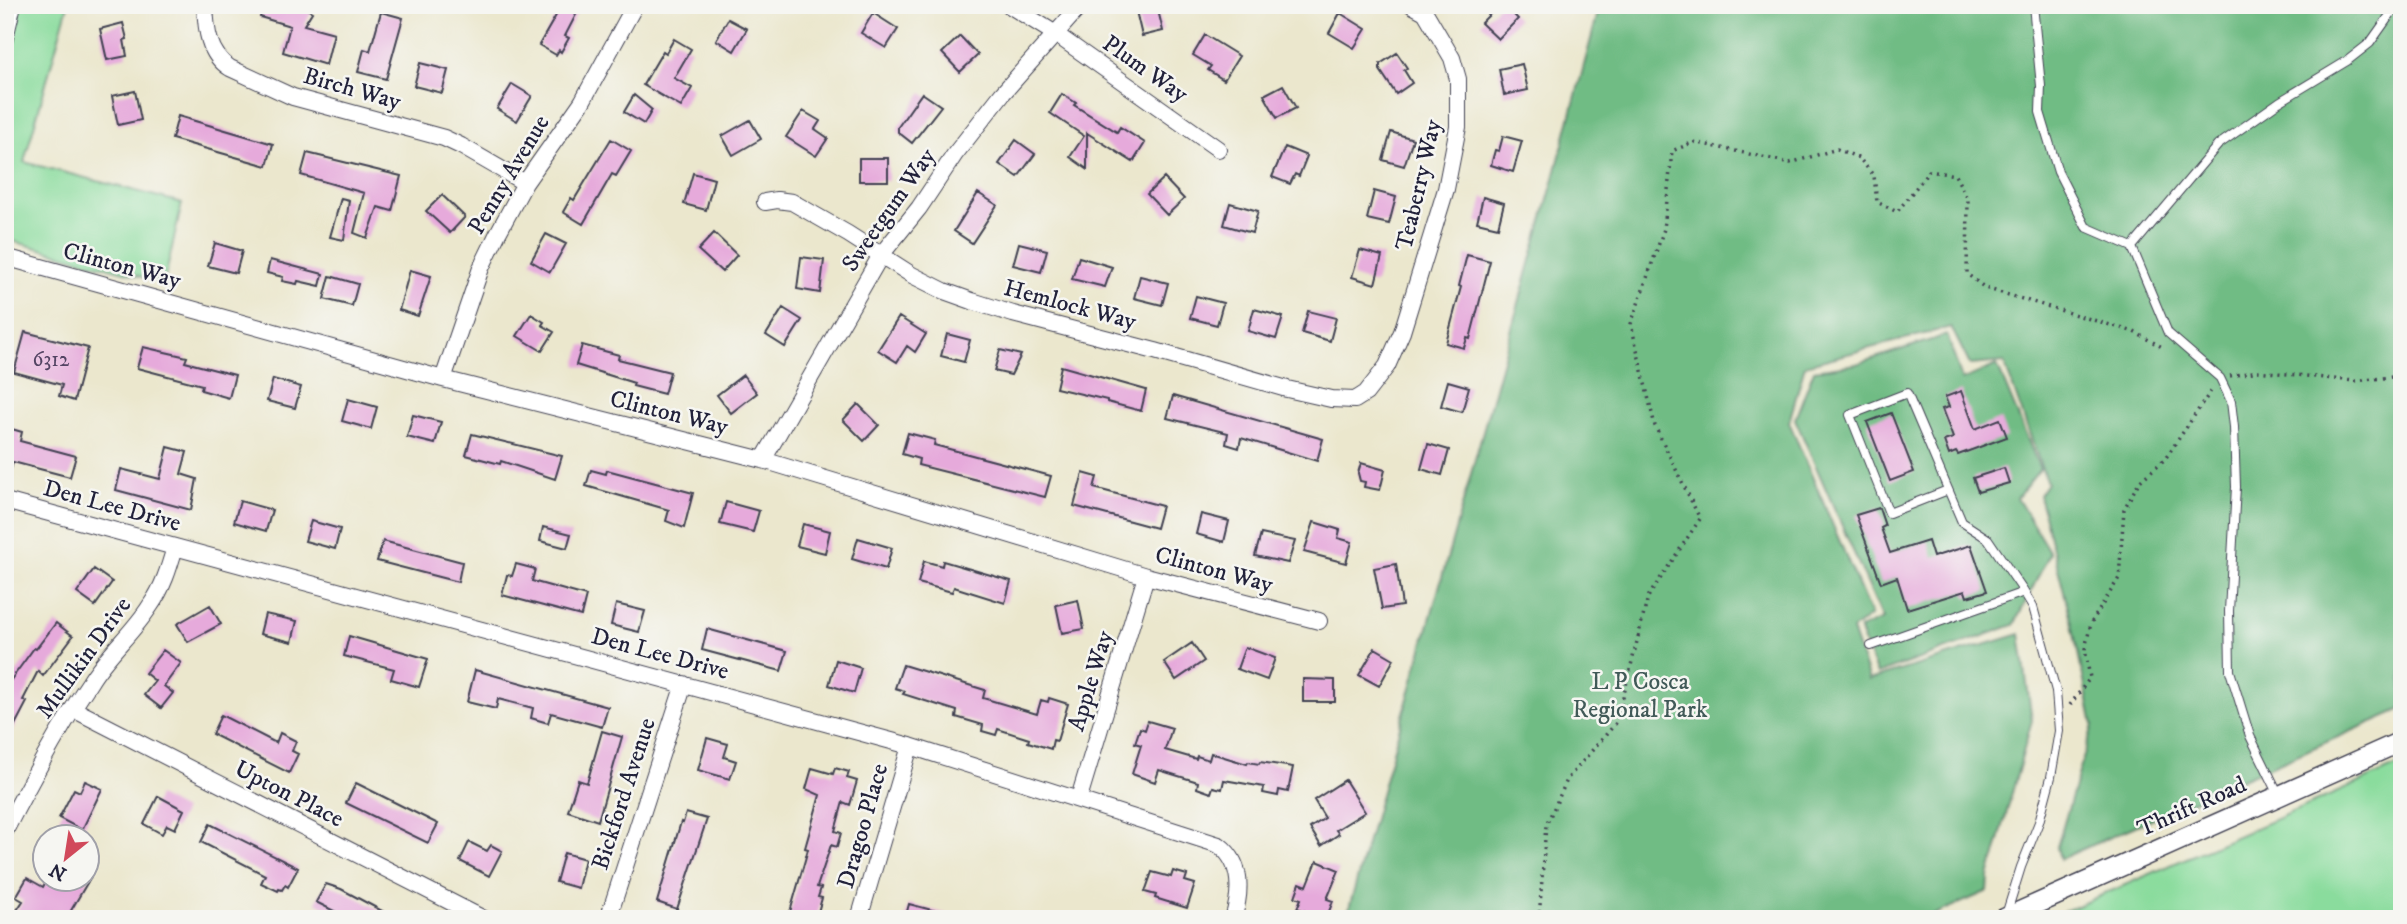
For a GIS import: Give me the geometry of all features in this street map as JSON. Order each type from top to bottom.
[{"type":"street","name":"Birch Way","points":[[205,5],[207,34],[221,62],[230,68],[293,97],[444,138],[525,183]]},
{"type":"street","name":"Penny Avenue","points":[[443,379],[481,268],[525,183],[582,102],[635,5]]},
{"type":"street","name":"Plum Way","points":[[1009,5],[1054,33],[1218,149]]},
{"type":"street","name":"Sweetgum Way","points":[[763,460],[881,255],[919,208],[962,144],[1054,33],[1081,5]]},
{"type":"street","name":"Teaberry Way","points":[[1376,382],[1387,366],[1402,332],[1446,188],[1458,128],[1458,79],[1452,58],[1424,8]]},
{"type":"street","name":"Hemlock Way","points":[[765,202],[792,202],[912,275],[944,291],[1013,314],[1331,399],[1355,400],[1376,382]]},
{"type":"street","name":"Clinton Way","points":[[5,257],[443,379],[763,460],[1146,576],[1320,621]]},
{"type":"street","name":"Den Lee Drive","points":[[5,500],[910,746],[1219,845],[1230,855],[1238,877],[1239,893],[1233,919]]},
{"type":"street","name":"Mullikin Drive","points":[[5,831],[39,764],[91,680],[154,601],[166,576],[175,547]]},
{"type":"street","name":"Apple Way","points":[[1079,798],[1146,576]]},
{"type":"street","name":"Bickford Avenue","points":[[608,919],[684,684]]},
{"type":"street","name":"Upton Place","points":[[73,709],[484,919]]},
{"type":"street","name":"Thrift Road","points":[[2004,918],[2402,741]]},
{"type":"street","name":"Dragoo Place","points":[[859,919],[910,746]]},
{"type":"lane","points":[[5,55],[17,5]]},
{"type":"lane","points":[[2033,5],[2041,86],[2040,112],[2058,172],[2086,226],[2133,247],[2168,332],[2220,378],[2231,401],[2236,486],[2229,611],[2230,671],[2250,736],[2279,796]]},
{"type":"lane","points":[[2133,247],[2218,145],[2279,102],[2347,61],[2370,43],[2397,5]]},
{"type":"lane","points":[[1948,490],[1889,513],[1850,415],[1907,393],[1962,522],[1988,539],[2033,607],[2053,679],[2059,731],[2052,777],[2039,822],[2004,918]]},
{"type":"lane","points":[[1871,646],[2024,592]]},
{"type":"path","points":[[1539,919],[1546,825],[1568,778],[1617,722],[1648,597],[1700,519],[1655,426],[1632,324],[1664,229],[1672,151],[1694,142],[1790,163],[1837,149],[1859,158],[1874,176],[1877,202],[1897,212],[1929,171],[1955,175],[1968,200],[1967,274],[1985,288],[2134,332],[2171,352]]},
{"type":"path","points":[[2058,720],[2090,678],[2085,649],[2091,623],[2119,578],[2124,509],[2140,482],[2165,459],[2220,378],[2258,371],[2354,381],[2402,376]]},
{"type":"green space","points":[[5,5],[68,5],[24,162],[182,203],[164,283],[5,239]]},
{"type":"green space","name":"L P Cosca Regional Park","points":[[1600,5],[2402,5],[2402,709],[2060,859],[2057,847],[2093,725],[2071,619],[2039,495],[2047,483],[2004,362],[1970,365],[1951,327],[1805,365],[1789,422],[1871,615],[1852,630],[1869,680],[2020,634],[2032,720],[1989,877],[1988,891],[1924,919],[1346,919]]},
{"type":"green space","points":[[1947,335],[1962,380],[1997,365],[2040,469],[2017,498],[2050,553],[2014,625],[1877,674],[1859,629],[1883,619],[1795,419],[1814,370],[1856,364]]},
{"type":"green space","points":[[2402,764],[2402,919],[2047,919]]},
{"type":"building","points":[[263,5],[300,5],[312,12],[304,25],[334,33],[326,65],[283,52],[290,26],[260,17]]},
{"type":"building","points":[[562,5],[581,5],[565,36],[569,38],[561,52],[559,50],[556,55],[539,45]]},
{"type":"building","points":[[1499,5],[1505,5],[1518,19],[1498,39],[1481,23]]},
{"type":"building","points":[[1157,6],[1163,31],[1142,36],[1136,11]]},
{"type":"building","points":[[381,12],[403,18],[386,79],[358,72],[364,49],[370,51]]},
{"type":"building","points":[[873,13],[898,29],[886,48],[861,33]]},
{"type":"building","points":[[1340,13],[1366,29],[1354,48],[1329,33]]},
{"type":"building","points":[[728,19],[747,29],[734,51],[716,40]]},
{"type":"building","points":[[123,23],[127,56],[107,60],[100,29]]},
{"type":"building","points":[[1205,35],[1239,56],[1224,80],[1208,70],[1211,66],[1193,55]]},
{"type":"building","points":[[960,36],[978,55],[960,72],[942,53]]},
{"type":"building","points":[[674,39],[691,49],[674,78],[692,88],[681,107],[643,85],[663,51],[666,53]]},
{"type":"building","points":[[1397,53],[1407,68],[1404,70],[1412,83],[1396,94],[1380,70],[1380,64]]},
{"type":"building","points":[[420,63],[448,70],[442,93],[414,86]]},
{"type":"building","points":[[1522,64],[1528,90],[1504,95],[1499,69]]},
{"type":"building","points":[[512,84],[532,96],[517,121],[497,109]]},
{"type":"building","points":[[1283,85],[1296,108],[1277,118],[1264,95]]},
{"type":"building","points":[[135,91],[141,120],[118,125],[112,96]]},
{"type":"building","points":[[922,93],[941,106],[912,143],[898,132],[898,127]]},
{"type":"building","points":[[1062,94],[1076,103],[1074,105],[1117,132],[1120,127],[1145,143],[1133,162],[1087,133],[1087,169],[1070,157],[1084,136],[1050,113]]},
{"type":"building","points":[[634,95],[652,110],[644,124],[624,112]]},
{"type":"building","points":[[803,111],[820,121],[815,129],[828,138],[816,156],[786,137]]},
{"type":"building","points":[[178,116],[273,144],[267,166],[172,139]]},
{"type":"building","points":[[750,120],[761,139],[733,155],[722,136]]},
{"type":"building","points":[[1391,132],[1413,139],[1404,166],[1383,160]]},
{"type":"building","points":[[1503,136],[1522,141],[1513,172],[1491,165]]},
{"type":"building","points":[[611,139],[631,151],[616,176],[612,174],[583,224],[563,212],[571,198],[574,200]]},
{"type":"building","points":[[1016,140],[1035,154],[1018,177],[999,164]]},
{"type":"building","points":[[1285,147],[1307,156],[1299,176],[1295,174],[1290,184],[1272,177]]},
{"type":"building","points":[[307,153],[401,176],[392,211],[378,207],[367,238],[354,233],[364,193],[301,175]]},
{"type":"building","points":[[859,158],[888,158],[888,181],[859,181]]},
{"type":"building","points":[[693,173],[714,179],[706,210],[684,204]]},
{"type":"building","points":[[1164,178],[1184,199],[1167,215],[1147,194]]},
{"type":"building","points":[[1374,191],[1396,197],[1389,224],[1367,219]]},
{"type":"building","points":[[978,193],[997,205],[972,243],[954,231]]},
{"type":"building","points":[[442,195],[465,217],[450,233],[426,211]]},
{"type":"building","points":[[1483,197],[1504,203],[1498,227],[1477,222]]},
{"type":"building","points":[[341,198],[349,200],[344,240],[330,237]]},
{"type":"building","points":[[1230,203],[1258,211],[1252,233],[1224,225]]},
{"type":"building","points":[[714,233],[737,255],[722,272],[698,250]]},
{"type":"building","points":[[546,234],[566,244],[550,272],[531,261]]},
{"type":"building","points":[[215,243],[242,251],[236,273],[208,266]]},
{"type":"building","points":[[1019,243],[1047,250],[1041,272],[1013,265]]},
{"type":"building","points":[[1360,250],[1382,256],[1375,284],[1352,277]]},
{"type":"building","points":[[1467,255],[1490,261],[1470,339],[1467,338],[1464,348],[1446,343]]},
{"type":"building","points":[[801,257],[824,260],[820,293],[797,289]]},
{"type":"building","points":[[1079,257],[1112,267],[1105,287],[1072,279]]},
{"type":"building","points":[[270,260],[323,274],[320,286],[282,281],[283,277],[267,273]]},
{"type":"building","points":[[410,270],[431,276],[418,316],[399,310]]},
{"type":"building","points":[[330,276],[358,284],[352,306],[324,299]]},
{"type":"building","points":[[1140,276],[1168,283],[1162,305],[1134,298]]},
{"type":"building","points":[[1196,296],[1223,303],[1217,325],[1190,318]]},
{"type":"building","points":[[783,308],[802,320],[785,347],[766,335]]},
{"type":"building","points":[[1254,309],[1283,317],[1276,339],[1248,331]]},
{"type":"building","points":[[1308,311],[1336,318],[1330,341],[1302,333]]},
{"type":"building","points":[[531,314],[554,332],[542,351],[517,336]]},
{"type":"building","points":[[899,317],[926,334],[915,352],[907,346],[897,362],[878,350]]},
{"type":"building","points":[[25,332],[88,348],[74,401],[59,396],[62,385],[14,372]]},
{"type":"building","points":[[947,334],[970,340],[964,362],[941,356]]},
{"type":"building","points":[[582,345],[619,355],[618,359],[670,372],[664,394],[633,386],[634,383],[576,365]]},
{"type":"building","points":[[143,347],[187,357],[185,362],[235,375],[229,398],[201,390],[202,385],[137,368]]},
{"type":"building","points":[[1000,350],[1021,355],[1011,375],[994,371]]},
{"type":"building","points":[[1061,366],[1146,390],[1141,411],[1056,388]]},
{"type":"building","points":[[743,375],[757,393],[731,413],[717,395]]},
{"type":"building","points":[[273,379],[301,387],[295,408],[267,401]]},
{"type":"building","points":[[1448,381],[1469,387],[1462,412],[1441,406]]},
{"type":"building","points":[[1961,391],[1975,429],[2000,419],[2007,437],[1958,455],[1956,452],[1949,455],[1944,441],[1953,438],[1942,409],[1949,407],[1945,397]]},
{"type":"building","points":[[1173,396],[1323,439],[1317,461],[1241,438],[1239,448],[1226,444],[1228,433],[1167,418]]},
{"type":"building","points":[[348,399],[377,407],[371,429],[342,421]]},
{"type":"building","points":[[858,404],[879,425],[864,441],[843,420]]},
{"type":"building","points":[[1891,413],[1914,472],[1890,481],[1867,422]]},
{"type":"building","points":[[413,415],[441,422],[435,444],[407,437]]},
{"type":"building","points":[[5,427],[22,432],[20,441],[76,456],[70,477],[13,462],[9,477],[5,477]]},
{"type":"building","points":[[908,433],[935,440],[934,445],[1051,476],[1045,497],[918,465],[919,459],[902,454]]},
{"type":"building","points":[[472,434],[562,456],[555,479],[501,461],[500,464],[466,455]]},
{"type":"building","points":[[1428,444],[1449,450],[1442,475],[1421,469]]},
{"type":"building","points":[[168,447],[187,452],[181,474],[197,479],[191,510],[116,490],[121,469],[160,479]]},
{"type":"building","points":[[1361,463],[1385,470],[1380,490],[1364,487],[1365,482],[1360,481],[1358,473]]},
{"type":"building","points":[[2004,468],[2009,483],[1978,492],[1973,478]]},
{"type":"building","points":[[591,470],[606,474],[607,470],[693,493],[684,528],[666,521],[669,510],[586,486]]},
{"type":"building","points":[[1083,473],[1097,477],[1094,488],[1162,506],[1156,528],[1074,506]]},
{"type":"building","points":[[240,501],[272,510],[266,531],[234,522]]},
{"type":"building","points":[[726,502],[759,511],[753,532],[720,524]]},
{"type":"building","points":[[1879,508],[1885,526],[1881,528],[1890,553],[1928,541],[1933,557],[1971,545],[1987,591],[1967,597],[1965,591],[1907,609],[1897,577],[1881,583],[1856,515]]},
{"type":"building","points":[[1201,514],[1229,521],[1224,542],[1196,534]]},
{"type":"building","points":[[311,521],[340,529],[335,549],[305,541]]},
{"type":"building","points":[[1314,522],[1340,530],[1338,538],[1352,542],[1346,563],[1304,552]]},
{"type":"building","points":[[803,524],[830,531],[825,553],[797,546]]},
{"type":"building","points":[[543,527],[571,534],[567,548],[540,541]]},
{"type":"building","points":[[1261,534],[1295,541],[1288,563],[1255,556]]},
{"type":"building","points":[[858,538],[892,548],[886,569],[852,559]]},
{"type":"building","points":[[383,541],[462,562],[458,582],[377,561]]},
{"type":"building","points":[[924,561],[942,566],[943,561],[1011,581],[1005,603],[954,587],[952,592],[918,583]]},
{"type":"building","points":[[516,564],[535,569],[532,581],[586,596],[581,616],[502,595],[507,575],[512,576]]},
{"type":"building","points":[[1396,564],[1402,606],[1382,609],[1374,568]]},
{"type":"building","points":[[94,569],[112,582],[95,606],[77,593]]},
{"type":"building","points":[[1078,600],[1084,629],[1062,633],[1056,605]]},
{"type":"building","points":[[616,604],[645,611],[639,632],[611,625]]},
{"type":"building","points":[[210,605],[221,624],[188,642],[177,624]]},
{"type":"building","points":[[265,614],[297,621],[292,642],[260,634]]},
{"type":"building","points":[[56,623],[73,636],[43,676],[38,671],[23,700],[27,702],[5,744],[5,688]]},
{"type":"building","points":[[707,629],[787,651],[781,671],[702,650]]},
{"type":"building","points":[[349,636],[428,659],[419,687],[391,679],[394,669],[344,656]]},
{"type":"building","points":[[1192,643],[1204,661],[1176,680],[1164,662]]},
{"type":"building","points":[[1245,647],[1275,658],[1267,680],[1237,669]]},
{"type":"building","points":[[1375,648],[1394,659],[1379,686],[1359,675]]},
{"type":"building","points":[[163,650],[181,663],[164,686],[173,693],[161,708],[144,695],[155,681],[145,673]]},
{"type":"building","points":[[836,660],[861,668],[854,693],[829,685]]},
{"type":"building","points":[[903,665],[985,690],[983,698],[1037,714],[1041,700],[1048,702],[1049,698],[1068,704],[1057,741],[1053,740],[1051,749],[998,729],[996,735],[982,731],[983,725],[956,717],[957,711],[903,694],[905,691],[895,688]]},
{"type":"building","points":[[475,670],[608,707],[602,727],[551,713],[548,723],[531,718],[533,708],[498,699],[496,709],[467,702]]},
{"type":"building","points":[[1303,679],[1335,680],[1335,702],[1303,702]]},
{"type":"building","points":[[221,715],[276,743],[280,733],[296,741],[292,751],[298,754],[289,773],[212,734]]},
{"type":"building","points":[[1148,721],[1172,728],[1165,750],[1196,759],[1197,756],[1209,760],[1211,753],[1247,764],[1260,762],[1293,767],[1288,792],[1279,790],[1278,796],[1263,793],[1264,787],[1224,780],[1222,789],[1213,787],[1211,793],[1197,788],[1198,782],[1159,770],[1155,782],[1132,774],[1141,745],[1135,743],[1140,728],[1145,730]]},
{"type":"building","points":[[602,731],[622,737],[598,821],[568,811],[578,780],[587,783]]},
{"type":"building","points":[[707,738],[728,744],[724,757],[736,761],[730,779],[698,770]]},
{"type":"building","points":[[812,768],[833,774],[835,768],[849,772],[847,778],[857,781],[850,805],[843,802],[835,831],[841,833],[837,847],[831,845],[817,887],[821,888],[818,897],[822,898],[816,919],[788,919],[820,795],[806,789]]},
{"type":"building","points":[[1345,780],[1365,812],[1336,830],[1339,834],[1321,846],[1310,828],[1325,818],[1314,800]]},
{"type":"building","points":[[85,781],[102,789],[86,822],[67,822],[59,818],[74,789],[80,792]]},
{"type":"building","points":[[356,783],[438,824],[428,843],[346,803]]},
{"type":"building","points":[[158,796],[184,810],[175,829],[167,825],[162,834],[144,824]]},
{"type":"building","points":[[686,813],[707,819],[677,909],[657,902]]},
{"type":"building","points":[[210,824],[298,868],[288,887],[285,885],[278,891],[261,883],[265,875],[201,842]]},
{"type":"building","points":[[469,842],[487,851],[491,845],[502,851],[489,876],[460,861]]},
{"type":"building","points":[[564,853],[585,859],[578,888],[556,882]]},
{"type":"building","points":[[1317,861],[1339,870],[1327,899],[1333,901],[1326,919],[1297,908],[1301,899],[1295,897],[1300,883],[1307,886]]},
{"type":"building","points":[[1173,871],[1187,875],[1185,881],[1195,884],[1187,908],[1145,892],[1152,872],[1171,877]]},
{"type":"building","points":[[27,878],[32,881],[32,892],[82,892],[66,919],[11,919],[23,901],[16,897]]},
{"type":"building","points":[[326,884],[341,889],[397,919],[333,919],[336,912],[316,902]]},
{"type":"building","points":[[909,904],[947,914],[946,919],[905,919]]}]
